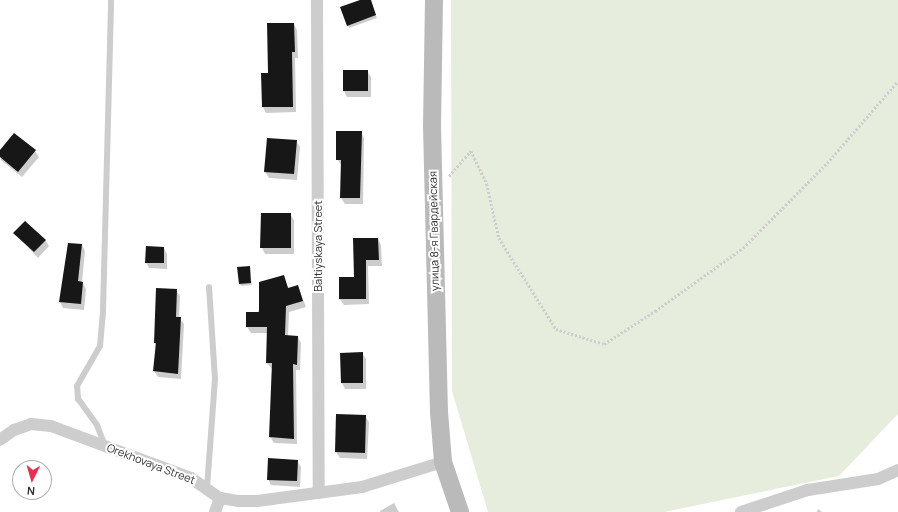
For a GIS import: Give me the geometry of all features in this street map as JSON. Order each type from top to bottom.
[{"type":"street","name":"Baltiyskaya Street","points":[[317,0],[319,493]]},
{"type":"street","name":"улица 8-я Гвардейская","points":[[434,0],[433,194],[438,412],[443,462],[460,512]]},
{"type":"street","name":"Orekhovaya Street","points":[[0,440],[14,430],[31,424],[51,426],[186,476],[207,488],[220,498]]},
{"type":"street","points":[[215,512],[220,498],[257,501],[319,493],[383,482],[443,462]]},
{"type":"street","points":[[741,512],[808,490],[878,479],[898,470]]},
{"type":"lane","points":[[106,446],[97,426],[78,399],[77,386],[100,346],[103,311],[111,0]]},
{"type":"lane","points":[[207,488],[215,379],[209,287]]},
{"type":"path","points":[[433,194],[471,151],[487,184],[498,238],[556,329],[604,344],[655,311],[743,248],[827,162],[898,81]]},
{"type":"green space","points":[[451,0],[898,0],[898,414],[839,476],[664,512],[488,512],[452,391]]},
{"type":"building","points":[[360,0],[371,0],[376,15],[347,26],[340,7]]},
{"type":"building","points":[[267,23],[294,23],[295,52],[292,52],[293,107],[262,107],[261,73],[268,73]]},
{"type":"building","points":[[343,70],[368,70],[368,91],[343,91]]},
{"type":"building","points":[[336,131],[362,131],[360,198],[340,198],[341,160],[336,160]]},
{"type":"building","points":[[14,133],[36,150],[18,172],[0,157],[0,150]]},
{"type":"building","points":[[267,138],[297,140],[294,174],[264,172]]},
{"type":"building","points":[[261,213],[291,213],[291,248],[260,248]]},
{"type":"building","points":[[25,221],[46,240],[34,252],[13,233]]},
{"type":"building","points":[[353,238],[378,238],[379,260],[366,260],[366,299],[339,299],[339,277],[354,277]]},
{"type":"building","points":[[68,243],[82,244],[78,281],[83,282],[81,304],[59,302]]},
{"type":"building","points":[[146,246],[164,247],[164,263],[145,263]]},
{"type":"building","points":[[250,266],[251,283],[239,284],[237,267]]},
{"type":"building","points":[[284,275],[288,288],[298,285],[303,301],[286,306],[285,335],[298,336],[297,365],[293,364],[294,439],[269,437],[272,363],[266,363],[267,327],[246,327],[246,312],[259,312],[259,282]]},
{"type":"building","points":[[156,288],[177,289],[176,317],[181,317],[178,374],[153,371],[156,343],[154,343]]},
{"type":"building","points":[[363,352],[363,383],[341,383],[340,353]]},
{"type":"building","points":[[336,414],[366,415],[365,453],[335,452]]},
{"type":"building","points":[[268,458],[298,460],[297,481],[267,480]]}]
